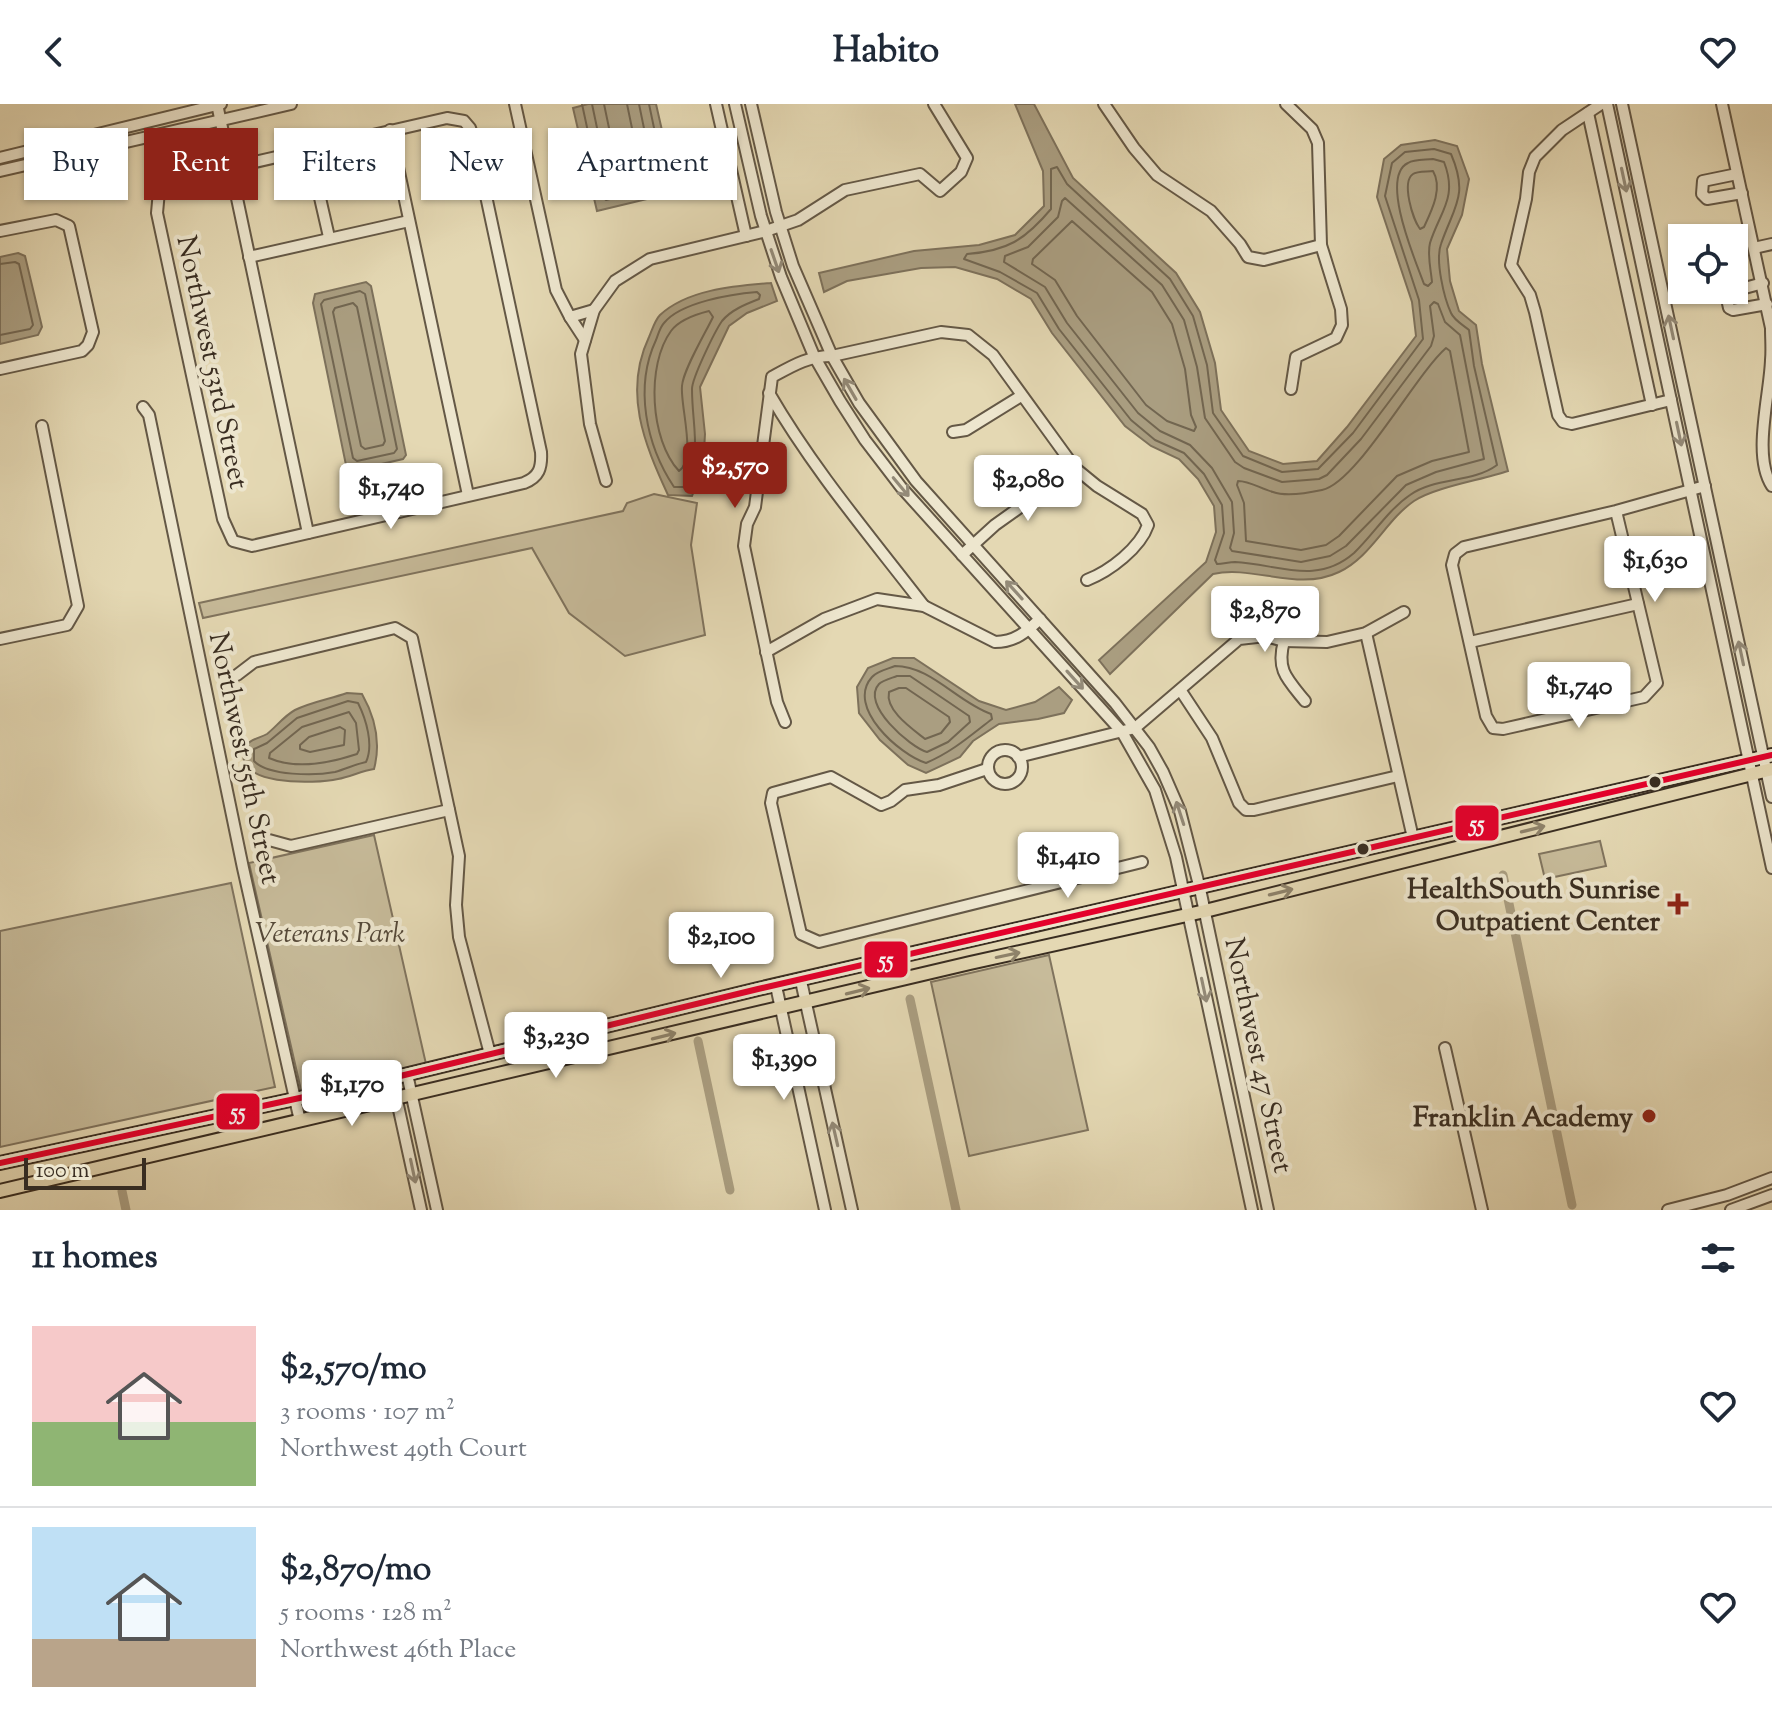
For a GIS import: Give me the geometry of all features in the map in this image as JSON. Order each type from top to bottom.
[{"type":"main road","points":[[0,1163],[392,1078],[1768,756]]},
{"type":"main road","points":[[0,1191],[1205,911],[1769,770]]},
{"type":"street","points":[[0,158],[219,104],[222,128]]},
{"type":"street","points":[[0,171],[291,104]]},
{"type":"street","points":[[515,104],[556,290],[585,340]]},
{"type":"street","points":[[716,104],[746,236]]},
{"type":"street","name":"Northwest 47 Street","points":[[735,104],[766,231],[791,305],[814,356],[840,401],[882,464],[1122,732],[1146,772],[1162,807],[1183,892],[1252,1210]]},
{"type":"street","name":"Northwest 47 Street","points":[[751,104],[780,227],[798,280],[832,356],[859,403],[898,459],[1104,690],[1135,728],[1163,772],[1174,797],[1200,889],[1268,1210]]},
{"type":"street","points":[[606,481],[590,424],[581,354],[594,310],[615,281],[650,259],[766,231],[798,220],[845,190],[920,174],[940,191],[961,172],[967,158],[934,104]]},
{"type":"street","points":[[1104,104],[1157,175],[1211,211],[1248,257],[1264,260],[1321,245]]},
{"type":"street","points":[[1286,104],[1312,129],[1318,143],[1321,245],[1341,309],[1342,325],[1336,338],[1296,357],[1291,389]]},
{"type":"street","points":[[1601,104],[1562,130],[1535,157],[1529,172],[1511,265],[1533,304],[1558,415],[1563,422],[1572,424],[1671,400]]},
{"type":"street","points":[[1607,104],[1772,868]]},
{"type":"street","points":[[1622,104],[1705,486],[1768,756],[1772,797]]},
{"type":"street","points":[[1722,104],[1771,328],[1763,452],[1767,479],[1772,486]]},
{"type":"street","points":[[1588,113],[1652,405]]},
{"type":"street","points":[[237,200],[308,533],[524,483],[540,472],[541,452],[470,128],[464,121],[447,118],[400,128]]},
{"type":"street","points":[[1737,174],[1703,181],[1702,194],[1707,199],[1742,193]]},
{"type":"street","name":"Northwest 53rd Street","points":[[157,200],[223,519],[233,541],[242,546],[252,546],[308,533]]},
{"type":"street","points":[[320,200],[329,237]]},
{"type":"street","points":[[405,200],[468,495]]},
{"type":"street","points":[[0,231],[56,220],[63,222],[73,233],[93,332],[82,351],[0,369]]},
{"type":"street","points":[[249,257],[409,221]]},
{"type":"street","points":[[1754,248],[1772,244]]},
{"type":"street","points":[[1763,283],[1730,292],[1727,299],[1729,308],[1733,310],[1767,304]]},
{"type":"street","points":[[570,317],[594,310]]},
{"type":"street","points":[[785,722],[777,702],[744,546],[747,524],[755,507],[772,377],[814,356],[832,356],[941,332],[968,335],[993,355],[1075,468],[1142,514],[1148,525],[1143,538],[1101,575],[1087,580]]},
{"type":"street","points":[[769,393],[794,436],[924,606]]},
{"type":"street","points":[[953,432],[966,430],[1021,396]]},
{"type":"street","name":"Northwest 55th Street","points":[[143,407],[149,415],[243,868],[300,1121]]},
{"type":"street","points":[[0,639],[67,625],[78,606],[42,426]]},
{"type":"street","points":[[962,555],[995,525],[1075,468]]},
{"type":"street","points":[[1616,511],[1657,683],[1644,697],[1503,729],[1493,728],[1486,716],[1452,565],[1455,554],[1464,547],[1705,486]]},
{"type":"street","points":[[766,652],[824,619],[877,599],[924,606],[995,642],[1007,642],[1040,619]]},
{"type":"street","points":[[1470,642],[1638,604]]},
{"type":"street","points":[[1018,757],[1135,728],[1239,639],[1266,636],[1284,641],[1327,642],[1366,633],[1404,612]]},
{"type":"street","points":[[237,675],[254,662],[395,628],[412,638],[459,856],[456,905],[459,937],[490,1054]]},
{"type":"street","points":[[1366,633],[1413,838]]},
{"type":"street","points":[[1284,641],[1279,659],[1285,676],[1305,701]]},
{"type":"street","points":[[1181,691],[1212,738],[1239,803],[1246,810],[1398,776]]},
{"type":"street","points":[[1000,750],[1012,751],[1018,757],[1022,771],[1011,784],[994,782],[987,769],[991,756],[1000,750]]},
{"type":"street","points":[[987,769],[939,785],[905,790],[881,805],[831,777],[773,793],[771,803],[801,934],[819,942],[1142,862]]},
{"type":"street","points":[[269,840],[291,846],[449,810]]},
{"type":"street","points":[[801,981],[852,1210]]},
{"type":"street","points":[[776,986],[825,1210]]},
{"type":"street","points":[[1211,1021],[1226,1018]]},
{"type":"street","points":[[1445,1048],[1482,1210]]},
{"type":"street","points":[[407,1074],[437,1210]]},
{"type":"street","points":[[392,1078],[421,1210]]},
{"type":"street","points":[[1246,1181],[1261,1178]]},
{"type":"street","points":[[1668,1210],[1727,1195],[1772,1178]]},
{"type":"street","points":[[1731,1210],[1772,1195]]},
{"type":"green space","points":[[654,494],[697,503],[691,545],[705,635],[625,656],[569,613],[532,548],[203,618],[199,603],[623,511],[627,503]]},
{"type":"green space","name":"Veterans Park","points":[[374,835],[426,1064],[301,1090],[249,863]]},
{"type":"green space","points":[[1600,841],[1606,866],[1545,879],[1539,854]]},
{"type":"green space","points":[[231,883],[275,1087],[0,1147],[0,931]]},
{"type":"green space","points":[[1049,955],[1088,1130],[969,1156],[931,982]]},
{"type":"water","points":[[588,104],[656,104],[661,128],[578,128],[573,108]]},
{"type":"water","points":[[1015,104],[1034,104],[1073,178],[1176,273],[1200,312],[1215,363],[1221,410],[1249,451],[1283,464],[1317,461],[1347,427],[1416,336],[1412,302],[1377,197],[1384,159],[1401,145],[1435,140],[1457,146],[1469,179],[1462,215],[1447,249],[1450,281],[1459,311],[1476,325],[1482,364],[1508,471],[1446,488],[1414,501],[1360,557],[1339,572],[1308,579],[1229,572],[1213,574],[1110,674],[1099,660],[1206,562],[1216,532],[1214,506],[1198,479],[1179,459],[1151,446],[1125,426],[1052,333],[1031,299],[997,279],[955,267],[921,268],[847,281],[824,292],[819,273],[914,251],[979,245],[1015,235],[1044,206],[1043,171]]},
{"type":"water","points":[[594,200],[643,200],[597,211]]},
{"type":"water","points":[[18,253],[25,256],[42,327],[38,335],[0,344],[0,257]]},
{"type":"water","points":[[366,282],[371,286],[406,455],[403,459],[351,471],[347,470],[313,303],[315,294]]},
{"type":"water","points":[[771,283],[777,301],[747,313],[729,326],[700,387],[705,434],[703,467],[692,496],[668,495],[651,456],[637,397],[641,357],[655,322],[671,306],[698,294]]},
{"type":"water","points":[[893,658],[914,658],[979,701],[1006,710],[1035,702],[1059,687],[1072,700],[1064,713],[999,724],[973,741],[960,757],[926,773],[908,765],[880,740],[859,713],[857,687],[868,668]]},
{"type":"water","points":[[347,693],[362,694],[370,712],[377,740],[374,769],[338,779],[295,782],[261,776],[249,769],[244,759],[246,746],[250,742],[267,734],[295,710]]},
{"type":"waterway","points":[[1503,875],[1572,1205]]},
{"type":"waterway","points":[[910,999],[956,1210]]},
{"type":"waterway","points":[[698,1041],[730,1190]]},
{"type":"waterway","points":[[122,1191],[126,1210]]},
{"type":"transit line","name":"55","points":[[0,1163],[392,1078],[758,989],[1772,755]]},
{"type":"place","name":"HealthSouth Sunrise Outpatient Center","points":[[1678,904]]},
{"type":"place","name":"Franklin Academy","points":[[1649,1116]]}]
